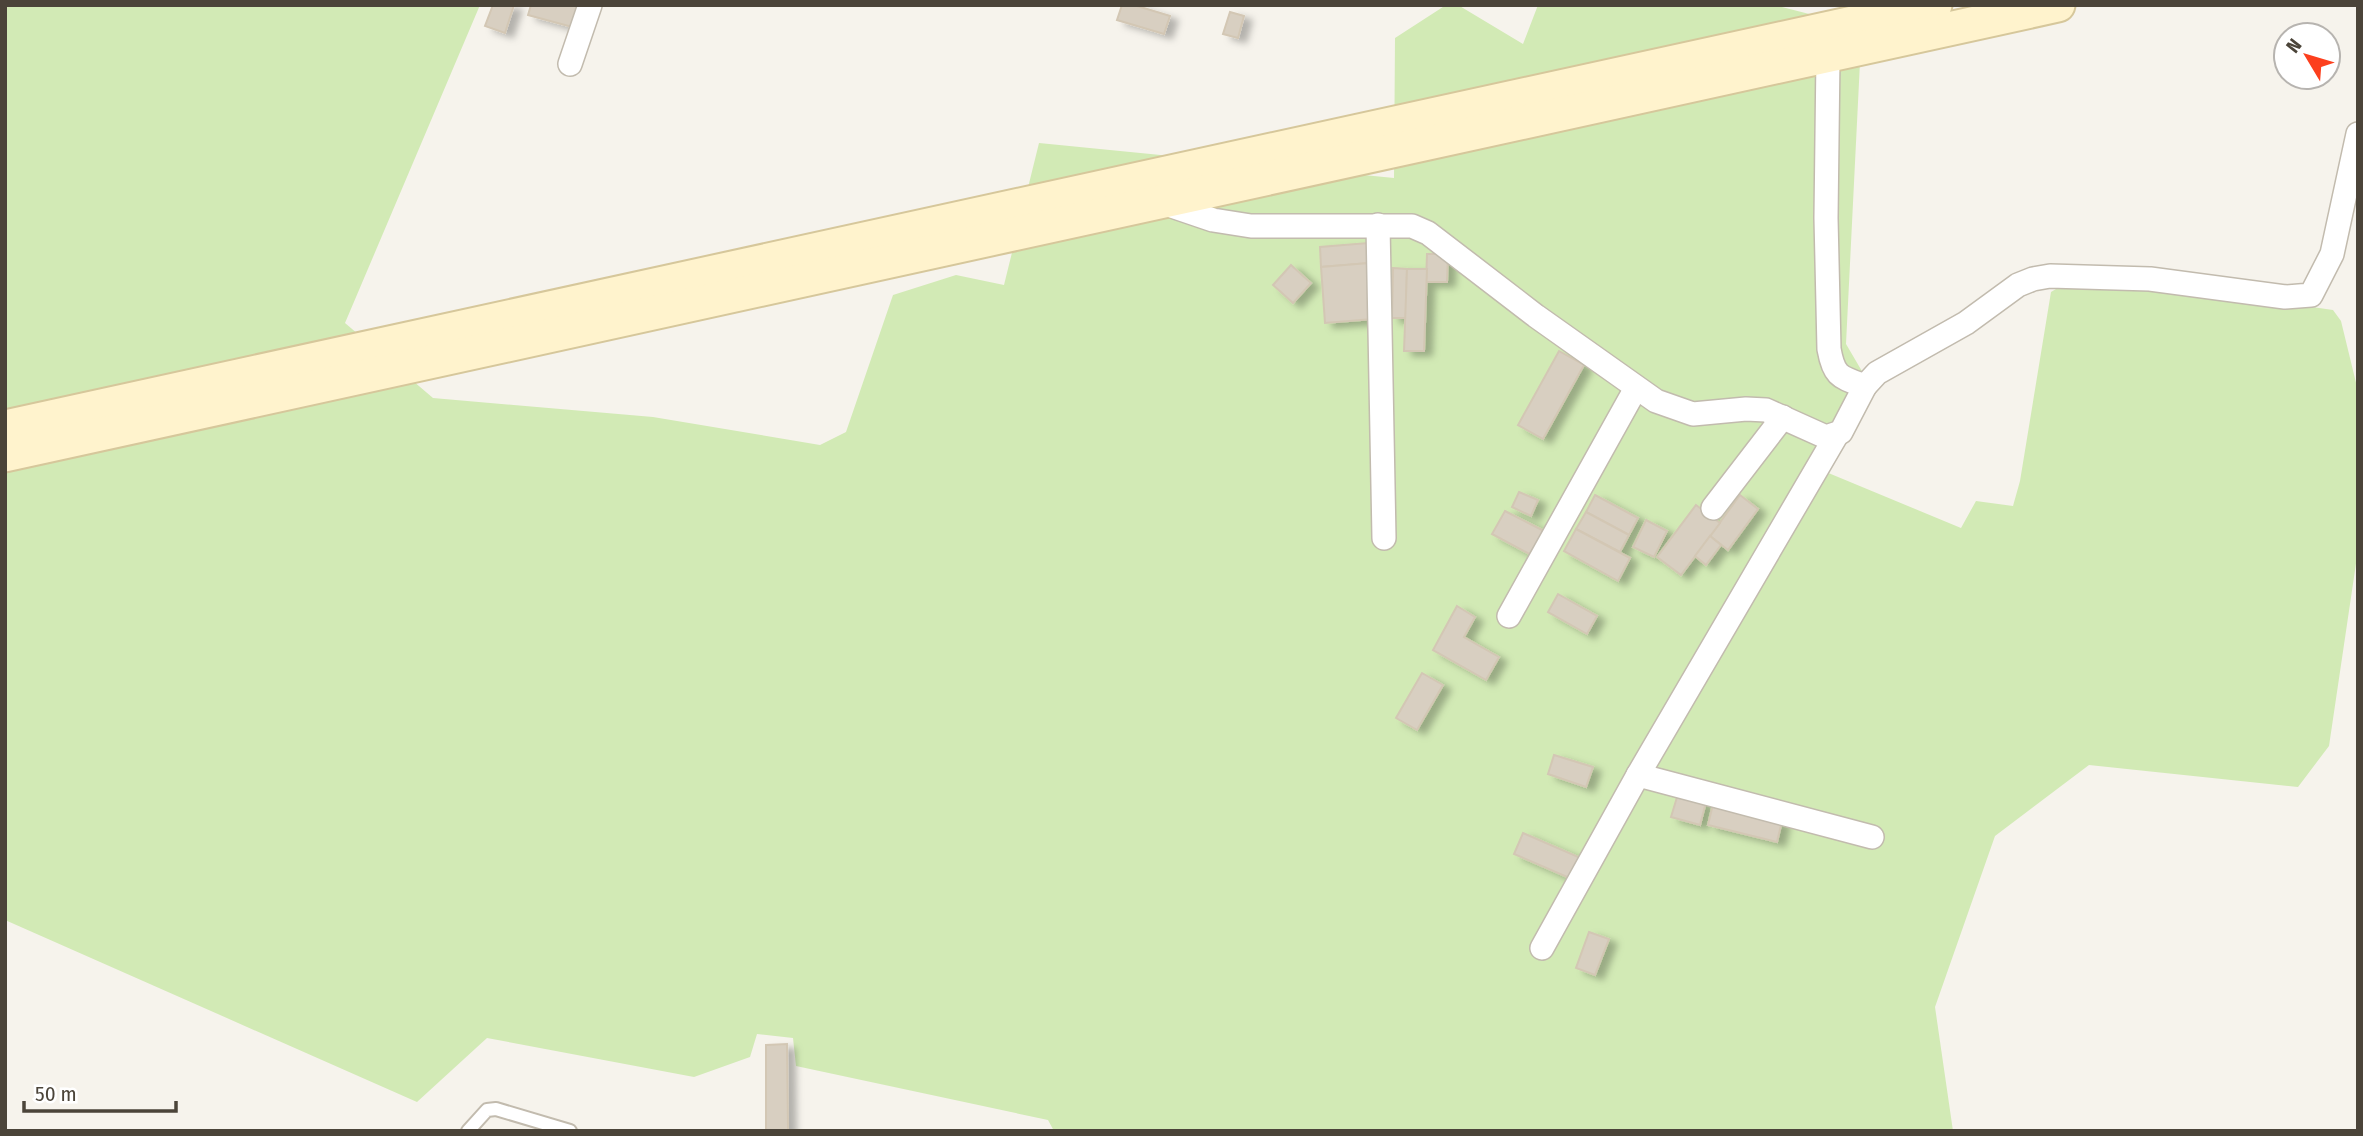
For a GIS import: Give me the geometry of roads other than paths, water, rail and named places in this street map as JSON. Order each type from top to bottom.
[{"type":"main road","points":[[5,427],[1935,5]]},
{"type":"main road","points":[[5,455],[2058,5]]},
{"type":"street","points":[[570,64],[590,5]]},
{"type":"street","points":[[1828,56],[1826,218],[1829,349],[1832,369],[1842,377],[1865,386]]},
{"type":"street","points":[[1542,948],[1638,775],[1865,386],[1894,361],[1966,323],[2018,285],[2034,279],[2050,276],[2150,279],[2285,297],[2311,295],[2332,254],[2358,134]]},
{"type":"street","points":[[1160,202],[1213,220],[1251,226],[1412,226],[1428,233],[1656,401],[1693,414],[1766,410],[1816,434],[1836,436]]},
{"type":"street","points":[[1378,225],[1384,538]]},
{"type":"street","points":[[1509,616],[1636,388]]},
{"type":"street","points":[[1713,508],[1783,417]]},
{"type":"street","points":[[1638,775],[1872,837]]},
{"type":"lane","points":[[468,1131],[487,1110],[496,1109],[570,1131]]}]
